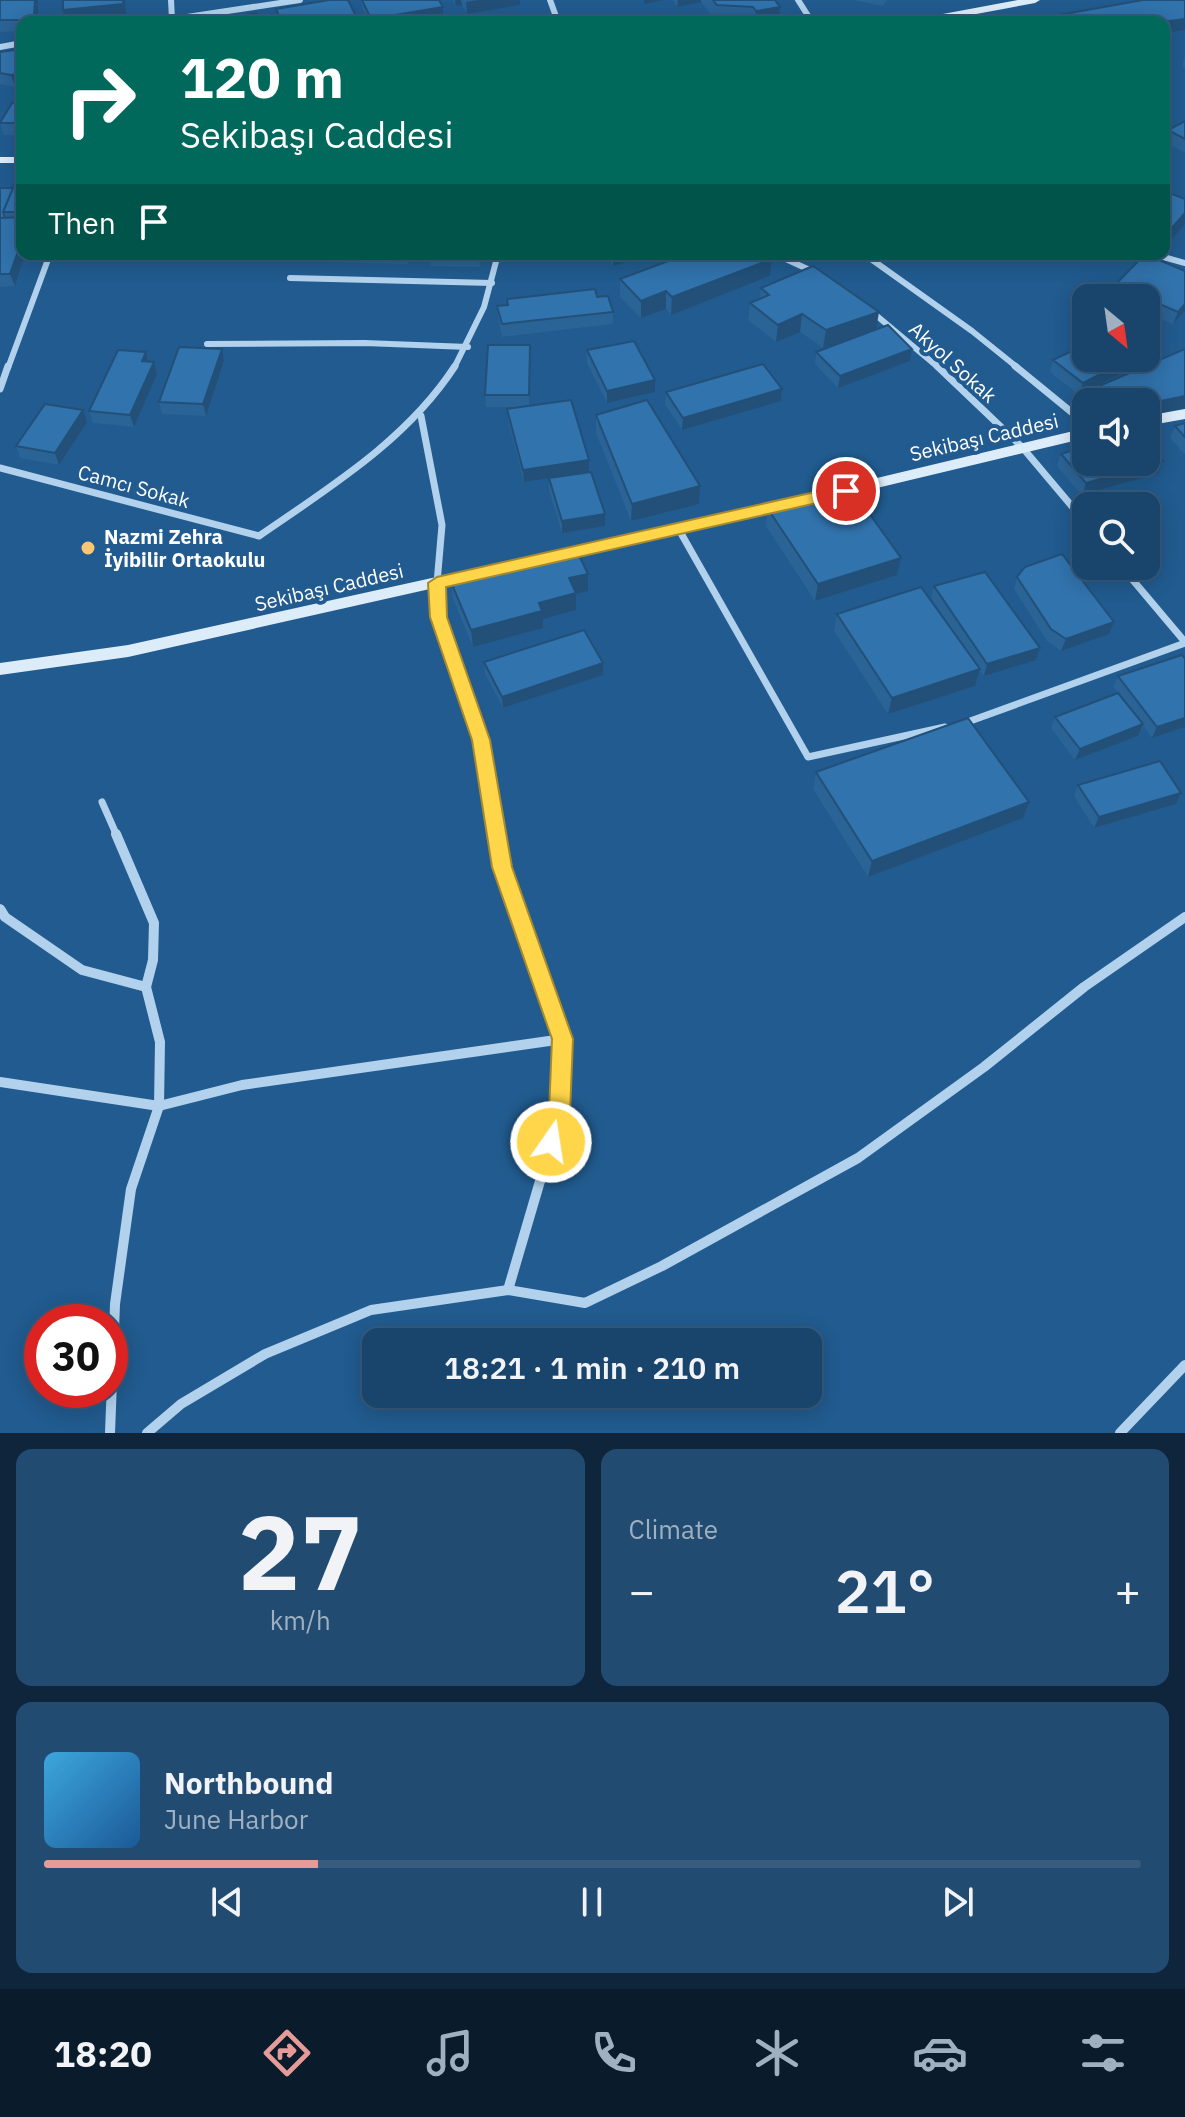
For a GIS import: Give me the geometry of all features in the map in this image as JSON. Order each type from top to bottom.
[{"type":"street","points":[[192,16],[300,0]]},
{"type":"street","points":[[948,16],[1035,0]]},
{"type":"street","points":[[0,389],[48,260]]},
{"type":"street","points":[[497,260],[492,283],[468,347],[454,373],[421,416],[442,525],[437,583],[438,617],[481,740],[502,867],[563,1039],[560,1113],[508,1290]]},
{"type":"street","points":[[787,260],[818,275]]},
{"type":"street","points":[[872,260],[972,331],[1072,413]]},
{"type":"street","points":[[290,278],[492,283]]},
{"type":"street","name":"Akyol Sokak","points":[[857,302],[959,385],[1022,447],[1072,506]]},
{"type":"street","points":[[207,344],[365,343],[468,347]]},
{"type":"street","points":[[1160,418],[1185,414]]},
{"type":"street","name":"Camcı Sokak","points":[[0,468],[259,536],[364,462],[421,416]]},
{"type":"street","name":"Sekibaşı Caddesi","points":[[0,669],[128,651],[1072,436]]},
{"type":"street","points":[[678,528],[808,757],[963,724],[1185,642],[1133,580]]},
{"type":"street","points":[[102,802],[154,923],[153,960],[146,987],[160,1042],[159,1106],[129,1203],[115,1304],[110,1433]]},
{"type":"street","points":[[0,909],[5,917],[82,970],[146,987]]},
{"type":"street","points":[[147,1433],[181,1404],[265,1354],[371,1310],[508,1290],[585,1303],[858,1158],[984,1067],[1084,987],[1185,917]]},
{"type":"street","points":[[0,1082],[159,1106],[242,1085],[563,1039]]},
{"type":"street","points":[[1120,1433],[1185,1365]]},
{"type":"building","points":[[0,0],[35,0],[34,15],[0,20]]},
{"type":"building","points":[[63,0],[123,0],[123,4],[63,10]]},
{"type":"building","points":[[348,0],[356,16],[279,16],[276,9]]},
{"type":"building","points":[[362,0],[439,0],[443,7],[389,16],[370,16]]},
{"type":"building","points":[[713,0],[775,0],[780,7],[756,11],[753,7],[717,5]]},
{"type":"building","points":[[1143,0],[1185,0],[1185,19],[1170,21],[1170,16],[1054,16]]},
{"type":"building","points":[[16,50],[16,74],[0,73],[0,52]]},
{"type":"building","points":[[12,103],[16,103],[16,123],[0,123]]},
{"type":"building","points":[[1185,121],[1185,139],[1170,131]]},
{"type":"building","points":[[15,182],[16,182],[16,212],[3,212]]},
{"type":"building","points":[[0,188],[13,188],[3,212],[5,218],[0,218]]},
{"type":"building","points":[[1170,193],[1185,199],[1185,213],[1170,230]]},
{"type":"building","points":[[16,217],[16,257],[10,274],[0,274],[0,218]]},
{"type":"building","points":[[671,260],[769,260],[672,297],[666,291],[641,301],[620,279]]},
{"type":"building","points":[[1139,260],[1159,260],[1185,271],[1185,304],[1178,312],[1160,304],[1160,284],[1116,284]]},
{"type":"building","points":[[813,266],[879,312],[826,330],[802,314],[778,325],[750,303],[769,295],[761,288]]},
{"type":"building","points":[[595,289],[597,297],[608,296],[613,312],[502,324],[497,306],[508,305],[507,299]]},
{"type":"building","points":[[888,325],[912,349],[840,376],[816,352]]},
{"type":"building","points":[[634,341],[655,380],[607,391],[587,350]]},
{"type":"building","points":[[488,345],[530,345],[529,395],[485,395]]},
{"type":"building","points":[[179,347],[222,349],[203,404],[159,402]]},
{"type":"building","points":[[1185,349],[1185,396],[1160,401],[1160,388],[1095,388],[1132,372],[1160,372],[1160,360]]},
{"type":"building","points":[[118,350],[146,352],[142,361],[154,362],[130,415],[89,411]]},
{"type":"building","points":[[1072,351],[1072,372],[1105,372],[1083,383],[1053,360]]},
{"type":"building","points":[[763,364],[782,389],[683,418],[666,392]]},
{"type":"building","points":[[571,400],[589,460],[523,470],[507,409]]},
{"type":"building","points":[[647,400],[700,486],[632,504],[596,415]]},
{"type":"building","points":[[45,404],[83,410],[55,453],[16,446]]},
{"type":"building","points":[[1185,423],[1185,437],[1175,426]]},
{"type":"building","points":[[1072,450],[1072,467],[1061,454]]},
{"type":"building","points":[[591,472],[605,514],[562,521],[549,478]]},
{"type":"building","points":[[1080,476],[1110,476],[1086,483]]},
{"type":"building","points":[[849,485],[901,558],[818,584],[768,509]]},
{"type":"building","points":[[576,549],[588,574],[569,578],[576,593],[539,603],[542,611],[471,630],[451,582]]},
{"type":"building","points":[[1062,554],[1072,567],[1072,580],[1082,580],[1114,622],[1066,639],[1051,629],[1017,577],[1025,567]]},
{"type":"building","points":[[985,572],[1040,648],[987,664],[934,586]]},
{"type":"building","points":[[921,587],[980,669],[892,698],[837,614]]},
{"type":"building","points":[[584,630],[603,663],[502,697],[484,662]]},
{"type":"building","points":[[1182,655],[1185,659],[1185,718],[1157,727],[1118,676]]},
{"type":"building","points":[[1118,693],[1143,724],[1080,749],[1055,717]]},
{"type":"building","points":[[968,718],[1029,802],[872,861],[816,772]]},
{"type":"building","points":[[1160,761],[1181,793],[1099,817],[1078,785]]},
{"type":"place","name":"Nazmi Zehra İyibilir Ortaokulu","points":[[88,548]]},
{"type":"route","points":[[551,1142],[560,1113],[563,1039],[502,867],[481,740],[438,617],[437,583],[846,491]]}]
